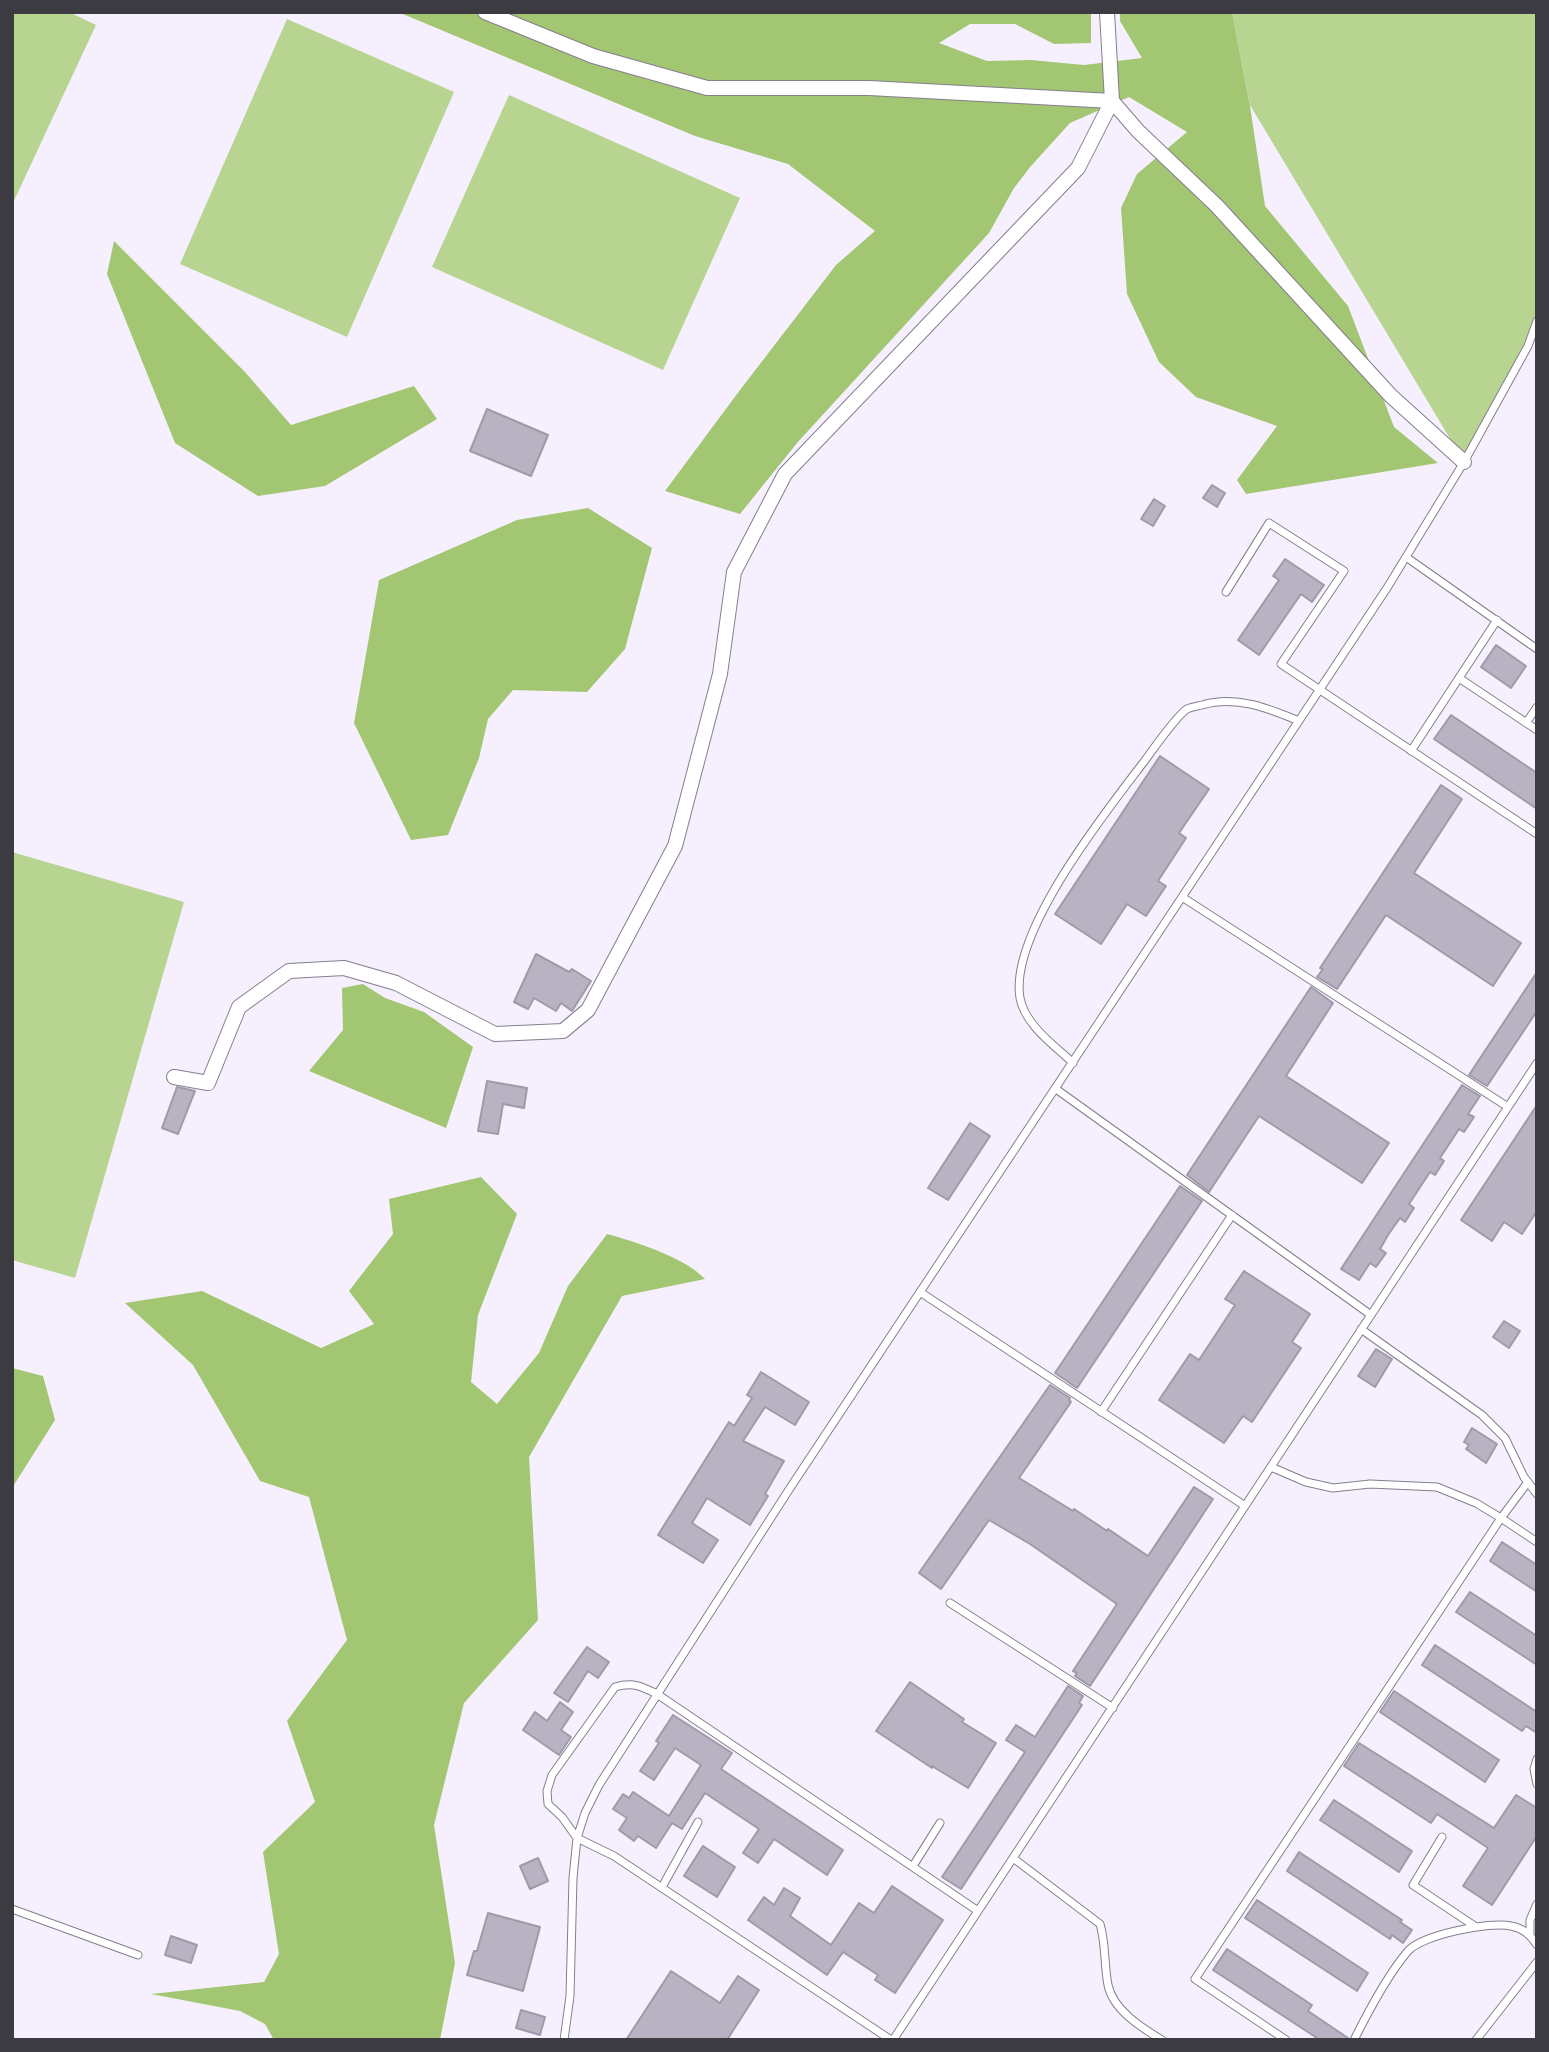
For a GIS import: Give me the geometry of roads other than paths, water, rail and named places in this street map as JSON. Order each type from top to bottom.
[{"type":"street","points":[[485,12],[593,56],[707,88],[869,88],[1112,101],[1138,131],[1217,206],[1391,396],[1464,462]]},
{"type":"street","points":[[174,1077],[208,1083],[239,1007],[289,971],[344,968],[396,983],[495,1034],[563,1031],[588,1010],[675,846],[720,674],[734,572],[785,474],[1078,168],[1112,101],[1107,12]]},
{"type":"lane","points":[[564,2040],[570,1996],[573,1878],[577,1838],[585,1813],[599,1785],[1406,557],[1464,462],[1528,346],[1537,321]]},
{"type":"lane","points":[[1226,592],[1269,523],[1344,570],[1281,664],[1537,834]]},
{"type":"lane","points":[[1406,557],[1537,649]]},
{"type":"lane","points":[[1411,751],[1497,620]]},
{"type":"lane","points":[[1459,678],[1537,730]]},
{"type":"lane","points":[[1073,1063],[1030,1020],[1020,999],[1019,975],[1024,952],[1064,873],[1096,825],[1186,709],[1216,701],[1236,701],[1264,706],[1299,721]]},
{"type":"lane","points":[[1527,723],[1537,707]]},
{"type":"lane","points":[[1182,897],[1508,1107]]},
{"type":"lane","points":[[978,1911],[643,1687],[628,1683],[615,1687],[552,1775],[547,1791],[548,1804],[562,1817],[577,1838],[614,1856],[892,2040],[978,1911],[1013,1858],[1113,1708],[1537,1063]]},
{"type":"lane","points":[[1056,1088],[1371,1315]]},
{"type":"lane","points":[[1101,1412],[1232,1215]]},
{"type":"lane","points":[[920,1293],[1245,1506]]},
{"type":"lane","points":[[1361,1329],[1482,1415],[1505,1438],[1537,1494]]},
{"type":"lane","points":[[1271,1467],[1306,1482],[1333,1488],[1370,1484],[1437,1487],[1476,1503],[1537,1542]]},
{"type":"lane","points":[[1286,2040],[1195,1979],[1501,1518],[1528,1482]]},
{"type":"lane","points":[[950,1602],[1113,1708]]},
{"type":"lane","points":[[1537,1759],[1534,1769],[1537,1784]]},
{"type":"lane","points":[[662,1887],[698,1822]]},
{"type":"lane","points":[[913,1866],[940,1823]]},
{"type":"lane","points":[[1442,1837],[1413,1885],[1476,1927]]},
{"type":"lane","points":[[1013,1858],[1100,1924],[1104,1938],[1108,1988],[1116,2004],[1162,2040]]},
{"type":"lane","points":[[1537,1904],[1530,1920],[1530,1934],[1537,1945]]},
{"type":"lane","points":[[12,1909],[138,1955]]},
{"type":"lane","points":[[1354,2040],[1409,1949],[1432,1937],[1476,1927],[1511,1926],[1530,1934]]},
{"type":"lane","points":[[1476,2040],[1537,1962]]}]
